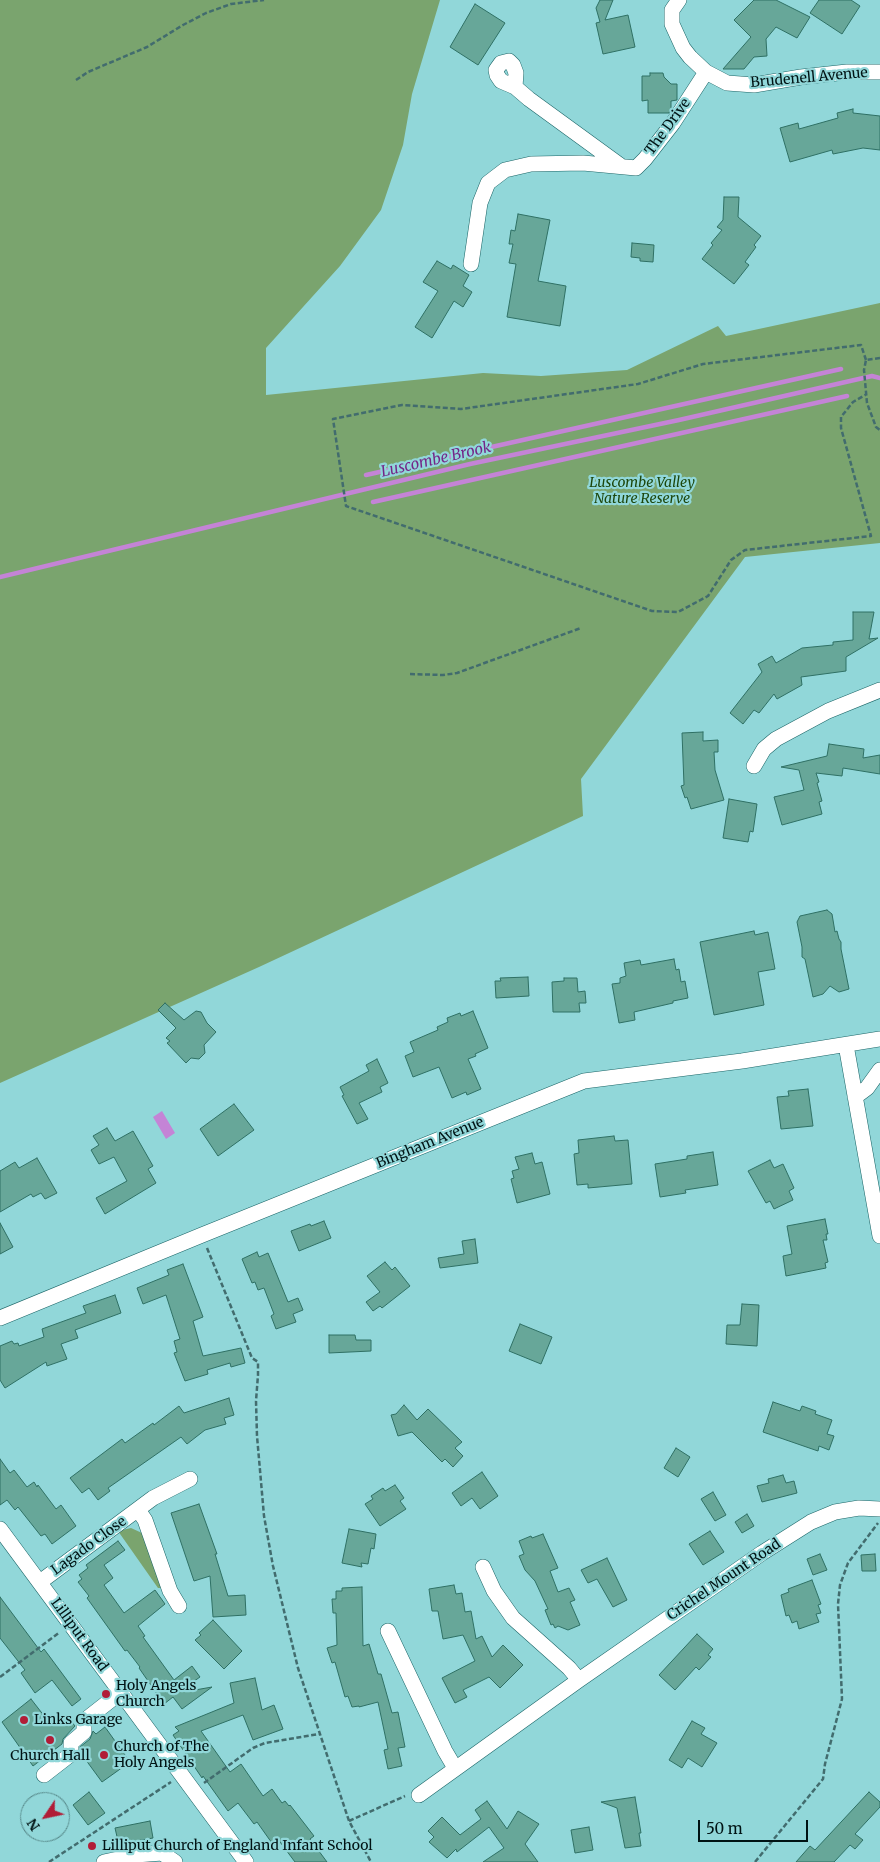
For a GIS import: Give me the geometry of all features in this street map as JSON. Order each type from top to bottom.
[{"type":"street","name":"Brudenell Avenue","points":[[679,0],[672,10],[672,24],[683,48],[706,72],[727,83],[754,85],[847,72],[880,72]]},
{"type":"street","name":"The Drive","points":[[471,264],[480,203],[488,183],[505,170],[531,164],[583,163],[636,168],[673,123],[706,72]]},
{"type":"street","points":[[516,87],[528,99],[620,166]]},
{"type":"street","points":[[754,766],[764,749],[776,739],[828,711],[880,690]]},
{"type":"street","name":"Bingham Avenue","points":[[0,1318],[584,1081],[742,1061],[880,1039]]},
{"type":"street","points":[[846,1045],[880,1236]]},
{"type":"street","points":[[855,1097],[867,1088],[880,1070]]},
{"type":"street","name":"Lagado Close","points":[[40,1582],[154,1498],[190,1480]]},
{"type":"street","name":"Crichel Mount Road","points":[[413,1795],[455,1768],[762,1552],[811,1522],[836,1512],[859,1508],[880,1510]]},
{"type":"street","name":"Lagado Close","points":[[138,1510],[146,1520],[170,1592],[179,1606]]},
{"type":"street","name":"Lilliput Road","points":[[0,1529],[194,1790],[243,1861]]},
{"type":"street","points":[[483,1567],[494,1591],[513,1618],[569,1668],[579,1680]]},
{"type":"street","points":[[388,1631],[445,1751],[455,1768]]},
{"type":"street","points":[[44,1775],[71,1754],[71,1743],[84,1732],[84,1721],[121,1692]]},
{"type":"street","points":[[104,1862],[136,1854],[162,1853],[175,1862]]},
{"type":"path","points":[[76,80],[88,72],[147,47],[206,13],[230,4],[264,0]]},
{"type":"path","points":[[867,394],[853,402],[841,417],[841,428],[871,536],[745,550],[731,560],[708,596],[678,612],[652,612],[346,506],[332,419],[402,405],[461,409],[638,384],[703,364],[861,345],[866,360],[864,370],[867,394],[867,403],[876,427],[880,430]]},
{"type":"path","points":[[866,360],[880,358]]},
{"type":"path","points":[[410,674],[443,675],[457,673],[581,628]]},
{"type":"path","points":[[202,1235],[248,1349],[252,1358],[258,1362],[256,1401],[260,1471],[264,1516],[272,1566],[298,1668],[349,1821],[371,1862]]},
{"type":"path","points":[[755,1862],[823,1778],[842,1699],[838,1604],[840,1585],[848,1563],[880,1520]]},
{"type":"path","points":[[0,1677],[71,1624]]},
{"type":"path","points":[[194,1790],[253,1748],[265,1743],[320,1734]]},
{"type":"path","points":[[49,1862],[167,1784],[183,1776]]},
{"type":"path","points":[[349,1821],[413,1795]]},
{"type":"green space","name":"Luscombe Valley Nature Reserve","points":[[0,0],[440,0],[412,94],[403,145],[381,210],[340,266],[266,348],[266,395],[483,373],[541,376],[627,370],[718,326],[726,336],[880,303],[880,543],[745,557],[581,779],[583,816],[259,967],[0,1083]]},
{"type":"green space","points":[[131,1528],[142,1533],[162,1588],[158,1588],[118,1531]]},
{"type":"shaded area","points":[[162,1111],[175,1133],[166,1139],[153,1117]]},
{"type":"building","points":[[600,0],[613,0],[605,20],[628,15],[635,47],[603,54],[596,23],[600,22],[596,8]]},
{"type":"building","points":[[754,0],[776,0],[810,17],[797,38],[776,27],[766,39],[767,56],[754,57],[744,69],[723,69],[751,37],[734,20]]},
{"type":"building","points":[[819,0],[851,0],[860,6],[842,34],[810,13]]},
{"type":"building","points":[[475,4],[505,23],[478,65],[450,47]]},
{"type":"building","points":[[650,73],[663,73],[664,77],[671,84],[677,84],[677,100],[671,101],[669,113],[648,113],[648,100],[642,101],[642,76],[650,76]]},
{"type":"building","points":[[853,109],[853,113],[880,116],[880,150],[863,148],[833,154],[832,150],[790,162],[780,128],[798,123],[799,129],[838,118],[837,113]]},
{"type":"building","points":[[724,197],[739,197],[738,217],[761,236],[754,245],[756,247],[745,262],[749,265],[734,284],[702,259],[713,245],[711,243],[722,230],[717,227],[723,220]]},
{"type":"building","points":[[518,214],[550,220],[538,281],[566,286],[560,326],[507,317],[516,264],[509,263],[513,244],[509,244],[511,230],[515,231]]},
{"type":"building","points":[[632,243],[654,245],[653,262],[640,261],[640,258],[631,257]]},
{"type":"building","points":[[437,261],[451,269],[453,265],[469,275],[463,286],[472,292],[463,307],[454,301],[432,338],[415,327],[438,291],[423,282]]},
{"type":"building","points":[[853,612],[874,612],[869,639],[878,638],[846,657],[846,671],[801,677],[802,685],[777,699],[774,694],[759,713],[754,710],[743,724],[730,713],[762,672],[758,664],[772,656],[776,663],[802,648],[833,645],[833,642],[853,640]]},
{"type":"building","points":[[703,732],[703,741],[718,740],[718,752],[714,752],[715,770],[724,800],[691,809],[681,786],[684,785],[682,733]]},
{"type":"building","points":[[829,744],[864,749],[863,758],[880,755],[880,774],[843,768],[842,776],[816,773],[822,801],[819,802],[822,814],[782,825],[774,797],[804,790],[799,770],[781,767],[827,756]]},
{"type":"building","points":[[729,799],[757,804],[753,832],[750,831],[748,842],[723,838]]},
{"type":"building","points":[[827,910],[832,914],[835,932],[837,931],[841,942],[849,989],[839,992],[830,986],[823,994],[813,997],[805,959],[802,957],[797,922],[800,916]]},
{"type":"building","points":[[754,931],[755,935],[768,932],[775,969],[758,972],[764,1005],[714,1015],[700,942]]},
{"type":"building","points":[[674,959],[676,970],[679,969],[681,982],[685,981],[688,998],[634,1012],[635,1020],[619,1023],[612,984],[620,983],[620,978],[626,976],[624,963],[640,960],[641,965]]},
{"type":"building","points":[[528,977],[529,996],[496,998],[495,981],[501,981],[500,978]]},
{"type":"building","points":[[564,978],[577,978],[578,992],[585,991],[586,1003],[579,1003],[580,1012],[553,1012],[552,982],[564,981]]},
{"type":"building","points":[[165,1003],[184,1020],[196,1011],[201,1012],[207,1023],[216,1032],[204,1045],[205,1053],[199,1059],[191,1058],[186,1063],[167,1043],[170,1041],[166,1038],[176,1028],[158,1010]]},
{"type":"building","points":[[473,1011],[488,1048],[468,1059],[481,1089],[467,1095],[466,1092],[452,1098],[439,1067],[413,1077],[405,1056],[414,1052],[410,1042],[438,1030],[437,1027],[448,1022],[447,1018],[460,1013],[461,1016]]},
{"type":"building","points":[[377,1059],[388,1083],[380,1087],[382,1092],[359,1103],[368,1119],[357,1124],[342,1096],[344,1095],[340,1087],[369,1071],[366,1065]]},
{"type":"building","points":[[808,1089],[813,1126],[781,1129],[777,1097],[789,1096],[788,1091]]},
{"type":"building","points":[[234,1104],[254,1130],[218,1156],[200,1129]]},
{"type":"building","points":[[107,1128],[115,1141],[133,1131],[153,1166],[148,1169],[156,1183],[105,1214],[96,1198],[127,1181],[114,1157],[99,1164],[91,1150],[99,1145],[93,1136]]},
{"type":"building","points":[[614,1136],[615,1141],[628,1140],[632,1184],[588,1188],[588,1184],[577,1185],[574,1154],[579,1153],[578,1140]]},
{"type":"building","points":[[713,1152],[718,1185],[685,1190],[686,1193],[660,1197],[655,1164],[687,1159],[687,1156]]},
{"type":"building","points":[[532,1153],[535,1164],[542,1162],[550,1194],[517,1203],[511,1179],[514,1178],[512,1171],[519,1169],[515,1157]]},
{"type":"building","points":[[37,1158],[57,1193],[45,1199],[41,1193],[33,1197],[31,1194],[0,1212],[0,1171],[15,1162],[19,1168]]},
{"type":"building","points":[[770,1160],[774,1168],[783,1164],[794,1188],[789,1191],[793,1200],[774,1209],[770,1201],[766,1203],[748,1171]]},
{"type":"building","points":[[825,1219],[828,1234],[826,1234],[827,1240],[823,1240],[828,1262],[825,1263],[826,1268],[786,1276],[783,1256],[792,1254],[787,1226]]},
{"type":"building","points":[[324,1221],[331,1238],[299,1251],[291,1231]]},
{"type":"building","points":[[0,1223],[13,1247],[0,1254]]},
{"type":"building","points":[[475,1239],[478,1263],[440,1268],[438,1258],[464,1254],[462,1241]]},
{"type":"building","points":[[257,1252],[259,1257],[268,1253],[288,1302],[298,1298],[303,1310],[293,1314],[296,1322],[276,1329],[271,1316],[274,1314],[264,1288],[258,1290],[255,1282],[252,1283],[242,1259]]},
{"type":"building","points":[[385,1262],[392,1270],[395,1267],[410,1286],[382,1308],[380,1306],[373,1311],[366,1302],[380,1292],[367,1276]]},
{"type":"building","points":[[183,1264],[203,1317],[193,1321],[203,1356],[241,1348],[245,1363],[231,1367],[230,1363],[207,1370],[208,1374],[185,1381],[174,1353],[177,1352],[174,1341],[180,1339],[166,1295],[143,1304],[137,1288],[169,1275],[167,1270]]},
{"type":"building","points":[[115,1295],[121,1313],[75,1330],[78,1338],[61,1344],[67,1359],[47,1366],[46,1362],[5,1388],[0,1380],[0,1346],[12,1341],[14,1344],[18,1343],[19,1346],[44,1337],[42,1329],[86,1313],[83,1306]]},
{"type":"building","points":[[742,1304],[759,1305],[757,1346],[726,1344],[727,1325],[740,1325]]},
{"type":"building","points":[[520,1324],[552,1337],[541,1364],[509,1351]]},
{"type":"building","points":[[329,1335],[355,1335],[356,1340],[371,1340],[371,1351],[329,1353]]},
{"type":"building","points":[[229,1398],[234,1415],[224,1418],[226,1424],[205,1430],[187,1444],[181,1437],[108,1488],[110,1491],[98,1500],[89,1488],[82,1493],[70,1478],[122,1439],[125,1443],[153,1423],[154,1425],[179,1406],[184,1413]]},
{"type":"building","points":[[773,1402],[800,1411],[802,1406],[816,1411],[815,1414],[832,1420],[827,1434],[834,1436],[829,1450],[819,1446],[818,1451],[763,1432]]},
{"type":"building","points":[[404,1405],[417,1420],[428,1409],[462,1442],[455,1448],[463,1456],[453,1467],[445,1459],[442,1462],[412,1432],[398,1436],[391,1415],[396,1414]]},
{"type":"building","points":[[676,1448],[690,1457],[678,1477],[664,1468]]},
{"type":"building","points":[[0,1459],[10,1473],[14,1470],[27,1487],[34,1482],[37,1487],[38,1485],[56,1509],[61,1505],[76,1526],[52,1544],[45,1534],[41,1536],[18,1507],[15,1510],[7,1500],[0,1505]]},
{"type":"building","points":[[482,1472],[498,1496],[480,1509],[472,1498],[461,1506],[452,1493]]},
{"type":"building","points":[[783,1475],[786,1483],[794,1481],[797,1493],[762,1502],[757,1486],[769,1483],[768,1479]]},
{"type":"building","points":[[395,1485],[404,1498],[400,1501],[406,1509],[380,1526],[365,1504],[373,1499],[371,1496],[383,1488],[385,1491]]},
{"type":"building","points":[[713,1492],[726,1515],[715,1521],[701,1499]]},
{"type":"building","points":[[199,1504],[217,1554],[215,1554],[228,1596],[245,1595],[246,1615],[213,1617],[210,1576],[194,1581],[171,1513]]},
{"type":"building","points":[[747,1514],[754,1526],[742,1533],[735,1522]]},
{"type":"building","points":[[349,1529],[376,1534],[374,1549],[371,1548],[368,1564],[361,1563],[362,1567],[342,1563]]},
{"type":"building","points":[[710,1531],[724,1552],[703,1565],[689,1544]]},
{"type":"building","points":[[543,1534],[558,1568],[550,1571],[558,1592],[569,1588],[575,1600],[570,1602],[580,1625],[568,1630],[558,1626],[555,1628],[553,1624],[551,1625],[545,1610],[548,1609],[535,1581],[525,1570],[519,1556],[524,1554],[519,1541]]},
{"type":"building","points":[[118,1541],[125,1550],[104,1565],[113,1578],[104,1585],[124,1613],[155,1590],[165,1604],[138,1626],[145,1636],[143,1637],[174,1680],[192,1666],[200,1677],[190,1684],[195,1690],[212,1687],[182,1709],[173,1697],[164,1704],[140,1667],[127,1650],[125,1651],[87,1598],[89,1596],[78,1582],[82,1579],[79,1575],[88,1568],[86,1565]]},
{"type":"building","points":[[820,1554],[827,1570],[813,1575],[807,1559]]},
{"type":"building","points":[[875,1554],[876,1571],[862,1571],[861,1555]]},
{"type":"building","points":[[607,1558],[627,1600],[613,1607],[597,1579],[588,1583],[581,1570]]},
{"type":"building","points":[[812,1580],[821,1604],[818,1605],[821,1613],[816,1614],[819,1622],[799,1629],[797,1621],[792,1623],[789,1615],[786,1616],[781,1595],[789,1592],[788,1589]]},
{"type":"building","points":[[454,1585],[456,1594],[462,1593],[465,1612],[471,1611],[476,1639],[482,1636],[492,1657],[503,1645],[523,1665],[500,1688],[489,1677],[463,1690],[467,1697],[455,1703],[442,1678],[475,1661],[463,1635],[443,1639],[438,1611],[432,1611],[429,1589]]},
{"type":"building","points":[[362,1587],[363,1646],[369,1644],[378,1674],[381,1674],[392,1713],[398,1712],[405,1747],[398,1748],[402,1766],[388,1769],[384,1750],[388,1749],[378,1702],[352,1707],[348,1696],[345,1697],[335,1662],[332,1663],[327,1648],[337,1645],[336,1613],[333,1613],[332,1599],[336,1599],[336,1591],[342,1591],[342,1588]]},
{"type":"building","points":[[0,1597],[41,1652],[44,1649],[81,1699],[72,1706],[52,1680],[35,1693],[21,1673],[25,1670],[0,1638]]},
{"type":"building","points":[[213,1620],[242,1651],[224,1669],[195,1640],[201,1635],[199,1633]]},
{"type":"building","points":[[697,1634],[713,1649],[708,1655],[711,1657],[699,1670],[696,1667],[675,1690],[659,1675]]},
{"type":"building","points":[[255,1678],[262,1710],[274,1705],[283,1729],[253,1740],[243,1715],[201,1731],[230,1772],[241,1764],[263,1796],[272,1789],[282,1803],[285,1801],[290,1805],[314,1836],[310,1839],[327,1862],[295,1862],[280,1842],[274,1846],[257,1822],[254,1824],[238,1803],[228,1811],[203,1776],[202,1778],[173,1735],[179,1731],[175,1727],[234,1703],[230,1683]]},
{"type":"building","points":[[31,1699],[52,1726],[66,1715],[75,1726],[63,1739],[62,1744],[33,1766],[2,1722]]},
{"type":"building","points":[[692,1721],[705,1728],[701,1734],[717,1743],[702,1767],[688,1758],[682,1768],[669,1760]]},
{"type":"building","name":"Church of The Holy Angels","points":[[105,1727],[130,1762],[102,1782],[80,1752],[80,1747],[90,1739],[93,1731],[96,1734]]},
{"type":"building","points":[[89,1792],[105,1813],[88,1825],[73,1805]]},
{"type":"building","points":[[869,1792],[880,1802],[880,1807],[855,1834],[863,1840],[855,1849],[850,1845],[834,1862],[796,1862],[810,1846],[815,1850]]},
{"type":"building","points":[[635,1797],[641,1833],[639,1833],[641,1846],[625,1848],[617,1808],[601,1802]]},
{"type":"building","points":[[487,1801],[507,1829],[518,1811],[539,1824],[525,1844],[538,1862],[483,1862],[504,1848],[489,1827],[457,1852],[456,1849],[447,1858],[429,1842],[434,1837],[428,1831],[442,1817],[460,1835],[481,1819],[475,1810]]},
{"type":"building","points":[[150,1821],[153,1838],[125,1843],[125,1840],[118,1841],[115,1828]]},
{"type":"building","points":[[589,1827],[593,1850],[575,1853],[571,1830]]},
{"type":"waterway","points":[[366,475],[841,369]]},
{"type":"waterway","name":"Luscombe Brook","points":[[0,577],[470,464],[679,420],[872,376],[880,378]]},
{"type":"waterway","points":[[373,502],[847,396]]},
{"type":"place","name":"Holy Angels Church","points":[[106,1694]]},
{"type":"place","name":"Links Garage","points":[[24,1720]]},
{"type":"place","name":"Church Hall","points":[[50,1740]]},
{"type":"place","name":"Church of The Holy Angels","points":[[104,1755]]},
{"type":"place","name":"Lilliput Church of England Infant School","points":[[92,1846]]}]
